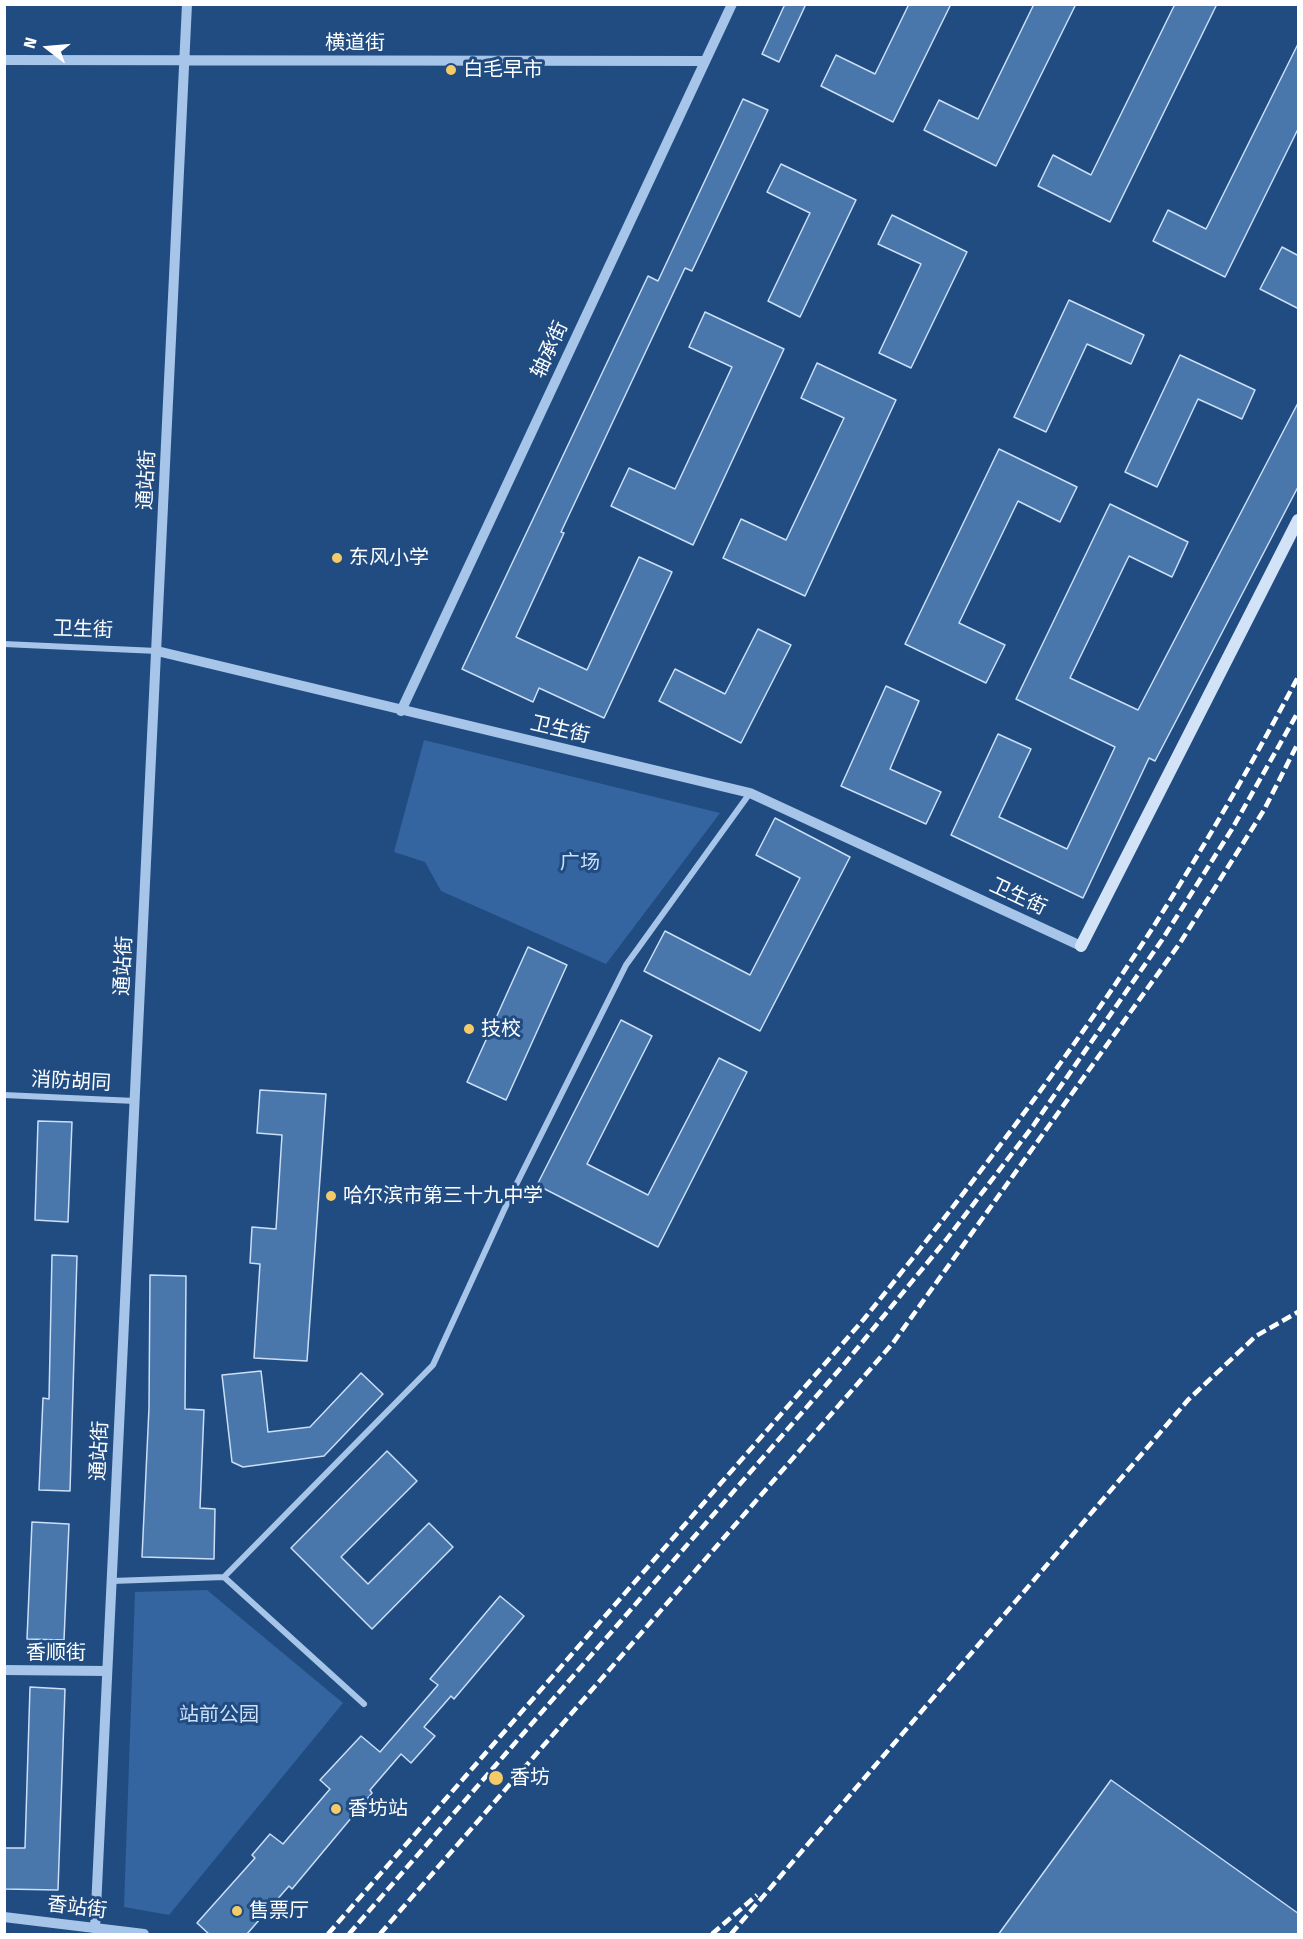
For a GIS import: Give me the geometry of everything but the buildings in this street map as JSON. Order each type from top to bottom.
[{"type":"main road","points":[[1081,946],[1299,520]]},
{"type":"street","name":"通站街","points":[[95,1929],[187,4]]},
{"type":"street","name":"轴承街","points":[[401,711],[732,4]]},
{"type":"street","name":"横道街","points":[[4,60],[705,61]]},
{"type":"street","name":"卫生街","points":[[4,644],[157,651],[750,794],[1081,946]]},
{"type":"street","points":[[112,1581],[224,1577],[433,1365],[510,1197],[626,965],[750,794]]},
{"type":"street","name":"消防胡同","points":[[4,1095],[135,1101]]},
{"type":"street","points":[[224,1577],[364,1704]]},
{"type":"street","name":"香顺街","points":[[4,1670],[108,1671]]},
{"type":"street","name":"香站街","points":[[4,1917],[144,1935]]},
{"type":"green space","name":"广场","points":[[424,740],[720,813],[606,964],[441,891],[425,862],[394,852]]},
{"type":"green space","name":"站前公园","points":[[207,1590],[343,1703],[169,1915],[124,1907],[135,1592]]},
{"type":"railway","points":[[328,1934],[864,1319],[939,1225],[1048,1080],[1150,932],[1227,806],[1298,677]]},
{"type":"railway","points":[[349,1934],[846,1362],[946,1240],[1033,1126],[1162,940],[1232,829],[1298,712]]},
{"type":"railway","points":[[380,1934],[893,1343],[1180,943],[1264,810],[1298,743]]},
{"type":"railway","points":[[731,1934],[1188,1400],[1256,1336],[1298,1312]]},
{"type":"railway","points":[[712,1934],[757,1895]]},
{"type":"place","name":"白毛早市","points":[[451,70]]},
{"type":"place","name":"东风小学","points":[[337,558]]},
{"type":"place","name":"技校","points":[[469,1029]]},
{"type":"place","name":"哈尔滨市第三十九中学","points":[[331,1196]]},
{"type":"place","name":"香坊","points":[[496,1778]]},
{"type":"place","name":"香坊站","points":[[336,1809]]},
{"type":"place","name":"售票厅","points":[[237,1911]]}]
